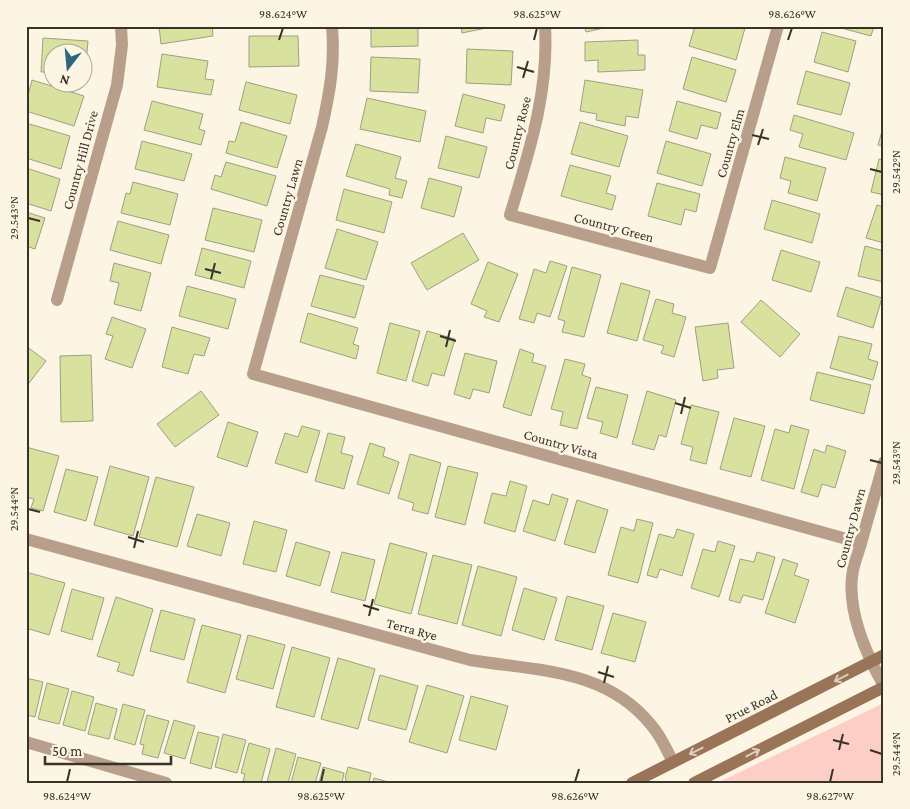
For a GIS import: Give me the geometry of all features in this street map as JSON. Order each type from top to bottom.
[{"type":"main road","name":"Prue Road","points":[[632,783],[884,655]]},
{"type":"main road","points":[[694,783],[884,687]]},
{"type":"street","name":"Country Hill Drive","points":[[58,300],[117,85],[122,46],[121,26]]},
{"type":"street","name":"Country Lawn","points":[[253,374],[322,127],[330,92],[333,65],[332,26]]},
{"type":"street","name":"Country Rose","points":[[510,215],[540,107],[545,70],[545,26]]},
{"type":"street","name":"Country Elm","points":[[710,268],[778,26]]},
{"type":"street","name":"Country Green","points":[[510,215],[710,268]]},
{"type":"street","name":"Country Vista","points":[[253,374],[861,543]]},
{"type":"street","name":"Country Dawn","points":[[884,462],[852,576],[852,598],[859,629],[871,663],[884,687]]},
{"type":"street","name":"Terra Rye","points":[[26,539],[470,660],[510,667],[552,670],[592,682],[627,700],[653,726],[673,762]]},
{"type":"street","points":[[26,742],[166,783]]},
{"type":"shaded area","points":[[884,703],[884,783],[717,783]]},
{"type":"building","points":[[159,26],[212,26],[213,36],[161,44]]},
{"type":"building","points":[[371,26],[418,26],[418,46],[371,47]]},
{"type":"building","points":[[461,26],[496,26],[462,33]]},
{"type":"building","points":[[584,26],[613,26],[586,32]]},
{"type":"building","points":[[695,26],[739,26],[745,28],[736,60],[689,46]]},
{"type":"building","points":[[834,26],[874,26],[871,36]]},
{"type":"building","points":[[822,32],[856,41],[848,72],[814,62]]},
{"type":"building","points":[[249,36],[298,36],[299,66],[249,67]]},
{"type":"building","points":[[43,38],[88,41],[88,42],[43,42]]},
{"type":"building","points":[[638,40],[638,55],[645,55],[645,70],[598,72],[598,60],[585,61],[585,42]]},
{"type":"building","points":[[467,49],[513,51],[511,85],[466,83]]},
{"type":"building","points":[[162,54],[208,61],[205,79],[214,80],[211,95],[157,87]]},
{"type":"building","points":[[371,57],[420,59],[418,93],[370,91]]},
{"type":"building","points":[[692,57],[736,70],[726,102],[683,89]]},
{"type":"building","points":[[806,71],[850,83],[841,115],[797,104]]},
{"type":"building","points":[[32,80],[42,83],[42,92],[71,92],[84,96],[74,126],[26,111],[26,95],[28,95]]},
{"type":"building","points":[[585,80],[643,90],[638,118],[626,116],[625,126],[596,120],[597,114],[580,111]]},
{"type":"building","points":[[246,82],[297,95],[290,124],[239,110]]},
{"type":"building","points":[[463,94],[505,105],[501,121],[486,118],[483,133],[455,126]]},
{"type":"building","points":[[367,98],[426,111],[420,142],[360,129]]},
{"type":"building","points":[[152,101],[203,114],[199,129],[205,131],[201,145],[144,130]]},
{"type":"building","points":[[677,101],[721,113],[717,129],[701,125],[697,139],[669,131]]},
{"type":"building","points":[[794,115],[854,133],[846,160],[799,147],[803,134],[790,130]]},
{"type":"building","points":[[241,122],[287,136],[277,168],[226,153],[229,141],[235,142]]},
{"type":"building","points":[[580,122],[628,136],[619,167],[571,154]]},
{"type":"building","points":[[26,123],[70,136],[61,169],[26,158]]},
{"type":"building","points":[[884,124],[884,146],[878,145]]},
{"type":"building","points":[[446,136],[487,147],[479,178],[438,168]]},
{"type":"building","points":[[142,141],[192,154],[184,181],[135,169]]},
{"type":"building","points":[[666,141],[711,154],[702,186],[657,173]]},
{"type":"building","points":[[356,144],[401,157],[395,178],[407,181],[402,198],[389,195],[390,189],[346,176]]},
{"type":"building","points":[[785,157],[826,168],[817,201],[788,193],[791,181],[780,178]]},
{"type":"building","points":[[879,159],[884,160],[884,195],[871,192]]},
{"type":"building","points":[[226,162],[276,176],[267,206],[211,189],[215,175],[221,177]]},
{"type":"building","points":[[570,165],[611,176],[606,193],[616,196],[612,210],[561,196]]},
{"type":"building","points":[[26,168],[60,179],[51,211],[26,203]]},
{"type":"building","points":[[429,178],[462,187],[454,217],[421,208]]},
{"type":"building","points":[[133,182],[178,194],[170,225],[121,213],[126,193],[130,194]]},
{"type":"building","points":[[657,183],[700,194],[696,212],[685,209],[681,225],[648,216]]},
{"type":"building","points":[[344,189],[392,202],[384,233],[336,220]]},
{"type":"building","points":[[772,200],[820,214],[812,243],[764,229]]},
{"type":"building","points":[[877,205],[884,207],[884,243],[866,238]]},
{"type":"building","points":[[213,208],[262,220],[254,252],[205,240]]},
{"type":"building","points":[[26,212],[45,218],[35,249],[26,246]]},
{"type":"building","points":[[118,221],[169,235],[161,264],[110,250]]},
{"type":"building","points":[[337,229],[378,242],[366,280],[325,268]]},
{"type":"building","points":[[463,233],[479,260],[427,290],[411,263]]},
{"type":"building","points":[[865,246],[884,251],[884,282],[858,276]]},
{"type":"building","points":[[202,248],[251,261],[244,288],[195,275]]},
{"type":"building","points":[[781,250],[820,262],[811,292],[772,280]]},
{"type":"building","points":[[550,261],[567,266],[550,317],[537,313],[534,323],[519,319],[534,269],[546,273]]},
{"type":"building","points":[[488,262],[518,274],[499,322],[484,317],[487,311],[471,304]]},
{"type":"building","points":[[114,263],[151,273],[141,311],[114,304],[119,283],[110,281]]},
{"type":"building","points":[[572,267],[601,275],[584,337],[562,332],[565,321],[558,319]]},
{"type":"building","points":[[320,275],[364,286],[355,318],[311,306]]},
{"type":"building","points":[[621,283],[650,291],[637,341],[607,333]]},
{"type":"building","points":[[187,286],[236,299],[228,329],[179,316]]},
{"type":"building","points":[[846,287],[882,298],[873,328],[837,316]]},
{"type":"building","points":[[656,299],[674,304],[672,313],[686,317],[674,357],[661,353],[664,346],[643,340]]},
{"type":"building","points":[[761,300],[800,334],[780,357],[741,322]]},
{"type":"building","points":[[308,313],[358,328],[353,344],[359,346],[356,359],[300,342]]},
{"type":"building","points":[[112,317],[146,329],[132,368],[105,359],[113,336],[106,334]]},
{"type":"building","points":[[390,323],[420,331],[406,381],[377,373]]},
{"type":"building","points":[[728,323],[734,368],[717,370],[718,378],[703,381],[695,327]]},
{"type":"building","points":[[172,327],[210,338],[204,356],[194,354],[188,374],[162,367]]},
{"type":"building","points":[[427,331],[455,339],[444,376],[432,373],[428,386],[412,381]]},
{"type":"building","points":[[839,336],[872,344],[868,359],[878,362],[873,380],[830,368]]},
{"type":"building","points":[[26,346],[46,361],[26,387]]},
{"type":"building","points":[[520,349],[534,354],[532,362],[546,366],[531,416],[503,407]]},
{"type":"building","points":[[465,353],[497,361],[489,393],[473,389],[470,399],[454,394]]},
{"type":"building","points":[[91,355],[93,421],[61,422],[60,356]]},
{"type":"building","points":[[565,359],[585,364],[582,375],[591,378],[577,429],[560,425],[563,412],[551,409]]},
{"type":"building","points":[[817,372],[871,385],[864,414],[810,400]]},
{"type":"building","points":[[596,387],[628,395],[617,438],[600,433],[603,422],[587,418]]},
{"type":"building","points":[[201,391],[219,415],[175,447],[157,424]]},
{"type":"building","points":[[647,391],[676,400],[666,437],[659,435],[654,450],[632,444]]},
{"type":"building","points":[[691,405],[719,412],[706,464],[690,460],[693,447],[681,444]]},
{"type":"building","points":[[734,418],[765,426],[751,477],[720,469]]},
{"type":"building","points":[[228,422],[258,432],[247,467],[217,457]]},
{"type":"building","points":[[791,425],[809,430],[794,489],[761,480],[775,429],[789,433]]},
{"type":"building","points":[[302,426],[320,431],[307,473],[275,463],[285,433],[298,437]]},
{"type":"building","points":[[328,433],[345,437],[341,453],[353,456],[344,489],[315,481]]},
{"type":"building","points":[[370,443],[385,448],[383,456],[399,462],[389,494],[357,484]]},
{"type":"building","points":[[827,445],[846,451],[835,488],[822,484],[818,497],[801,492],[814,449],[825,453]]},
{"type":"building","points":[[26,447],[59,456],[43,511],[31,508],[34,499],[26,497]]},
{"type":"building","points":[[410,454],[441,463],[428,514],[412,510],[414,503],[398,498]]},
{"type":"building","points":[[110,466],[149,477],[133,536],[94,525]]},
{"type":"building","points":[[448,466],[478,473],[465,525],[435,517]]},
{"type":"building","points":[[66,469],[98,477],[86,521],[54,512]]},
{"type":"building","points":[[156,477],[194,487],[177,547],[139,537]]},
{"type":"building","points":[[510,481],[527,486],[515,532],[484,523],[492,493],[506,496]]},
{"type":"building","points":[[552,494],[568,499],[555,541],[523,531],[533,500],[549,505]]},
{"type":"building","points":[[577,500],[608,510],[595,553],[564,544]]},
{"type":"building","points":[[197,514],[230,523],[221,556],[187,546]]},
{"type":"building","points":[[637,519],[653,523],[638,583],[608,575],[621,527],[634,531]]},
{"type":"building","points":[[254,521],[287,530],[276,572],[243,564]]},
{"type":"building","points":[[677,529],[694,534],[682,576],[660,569],[657,578],[647,575],[659,534],[674,538]]},
{"type":"building","points":[[718,541],[735,546],[719,597],[691,588],[703,549],[715,552]]},
{"type":"building","points":[[296,542],[330,552],[320,586],[286,576]]},
{"type":"building","points":[[390,543],[427,553],[411,614],[374,604]]},
{"type":"building","points":[[342,552],[375,560],[365,601],[331,592]]},
{"type":"building","points":[[757,552],[775,557],[763,600],[743,595],[740,603],[729,600],[740,559],[754,562]]},
{"type":"building","points":[[433,555],[472,565],[457,624],[418,614]]},
{"type":"building","points":[[783,559],[798,564],[794,575],[809,580],[795,623],[765,613]]},
{"type":"building","points":[[478,566],[517,577],[501,636],[462,625]]},
{"type":"building","points":[[26,572],[65,583],[49,635],[26,628]]},
{"type":"building","points":[[524,588],[557,598],[544,640],[512,630]]},
{"type":"building","points":[[72,589],[104,598],[92,640],[61,631]]},
{"type":"building","points":[[567,596],[604,606],[592,650],[555,640]]},
{"type":"building","points":[[116,597],[153,609],[133,676],[117,671],[120,663],[97,656]]},
{"type":"building","points":[[161,610],[195,619],[184,660],[150,651]]},
{"type":"building","points":[[613,613],[646,622],[635,662],[601,653]]},
{"type":"building","points":[[202,625],[241,635],[225,693],[187,682]]},
{"type":"building","points":[[248,635],[285,645],[273,689],[236,679]]},
{"type":"building","points":[[292,647],[330,658],[314,717],[276,707]]},
{"type":"building","points":[[338,658],[375,669],[358,729],[321,719]]},
{"type":"building","points":[[380,675],[418,686],[406,730],[368,720]]},
{"type":"building","points":[[26,678],[43,682],[35,717],[26,715]]},
{"type":"building","points":[[47,683],[69,689],[59,724],[38,719]]},
{"type":"building","points":[[427,685],[464,696],[447,753],[409,742]]},
{"type":"building","points":[[72,691],[94,697],[85,731],[63,725]]},
{"type":"building","points":[[471,696],[508,706],[496,750],[459,740]]},
{"type":"building","points":[[96,703],[117,709],[109,739],[88,734]]},
{"type":"building","points":[[123,704],[145,710],[135,745],[114,739]]},
{"type":"building","points":[[147,715],[169,721],[158,758],[142,754],[144,745],[140,744]]},
{"type":"building","points":[[174,720],[195,726],[185,759],[164,753]]},
{"type":"building","points":[[198,732],[219,737],[211,769],[190,763]]},
{"type":"building","points":[[223,734],[246,740],[237,773],[215,767]]},
{"type":"building","points":[[249,743],[270,749],[261,783],[243,781],[245,774],[241,773]]},
{"type":"building","points":[[276,748],[296,754],[288,783],[267,782]]},
{"type":"building","points":[[298,757],[321,763],[315,783],[291,783]]},
{"type":"building","points":[[323,767],[344,773],[342,783],[319,783]]},
{"type":"building","points":[[348,767],[371,773],[369,783],[345,783]]},
{"type":"building","points":[[374,778],[392,783],[373,783]]}]
